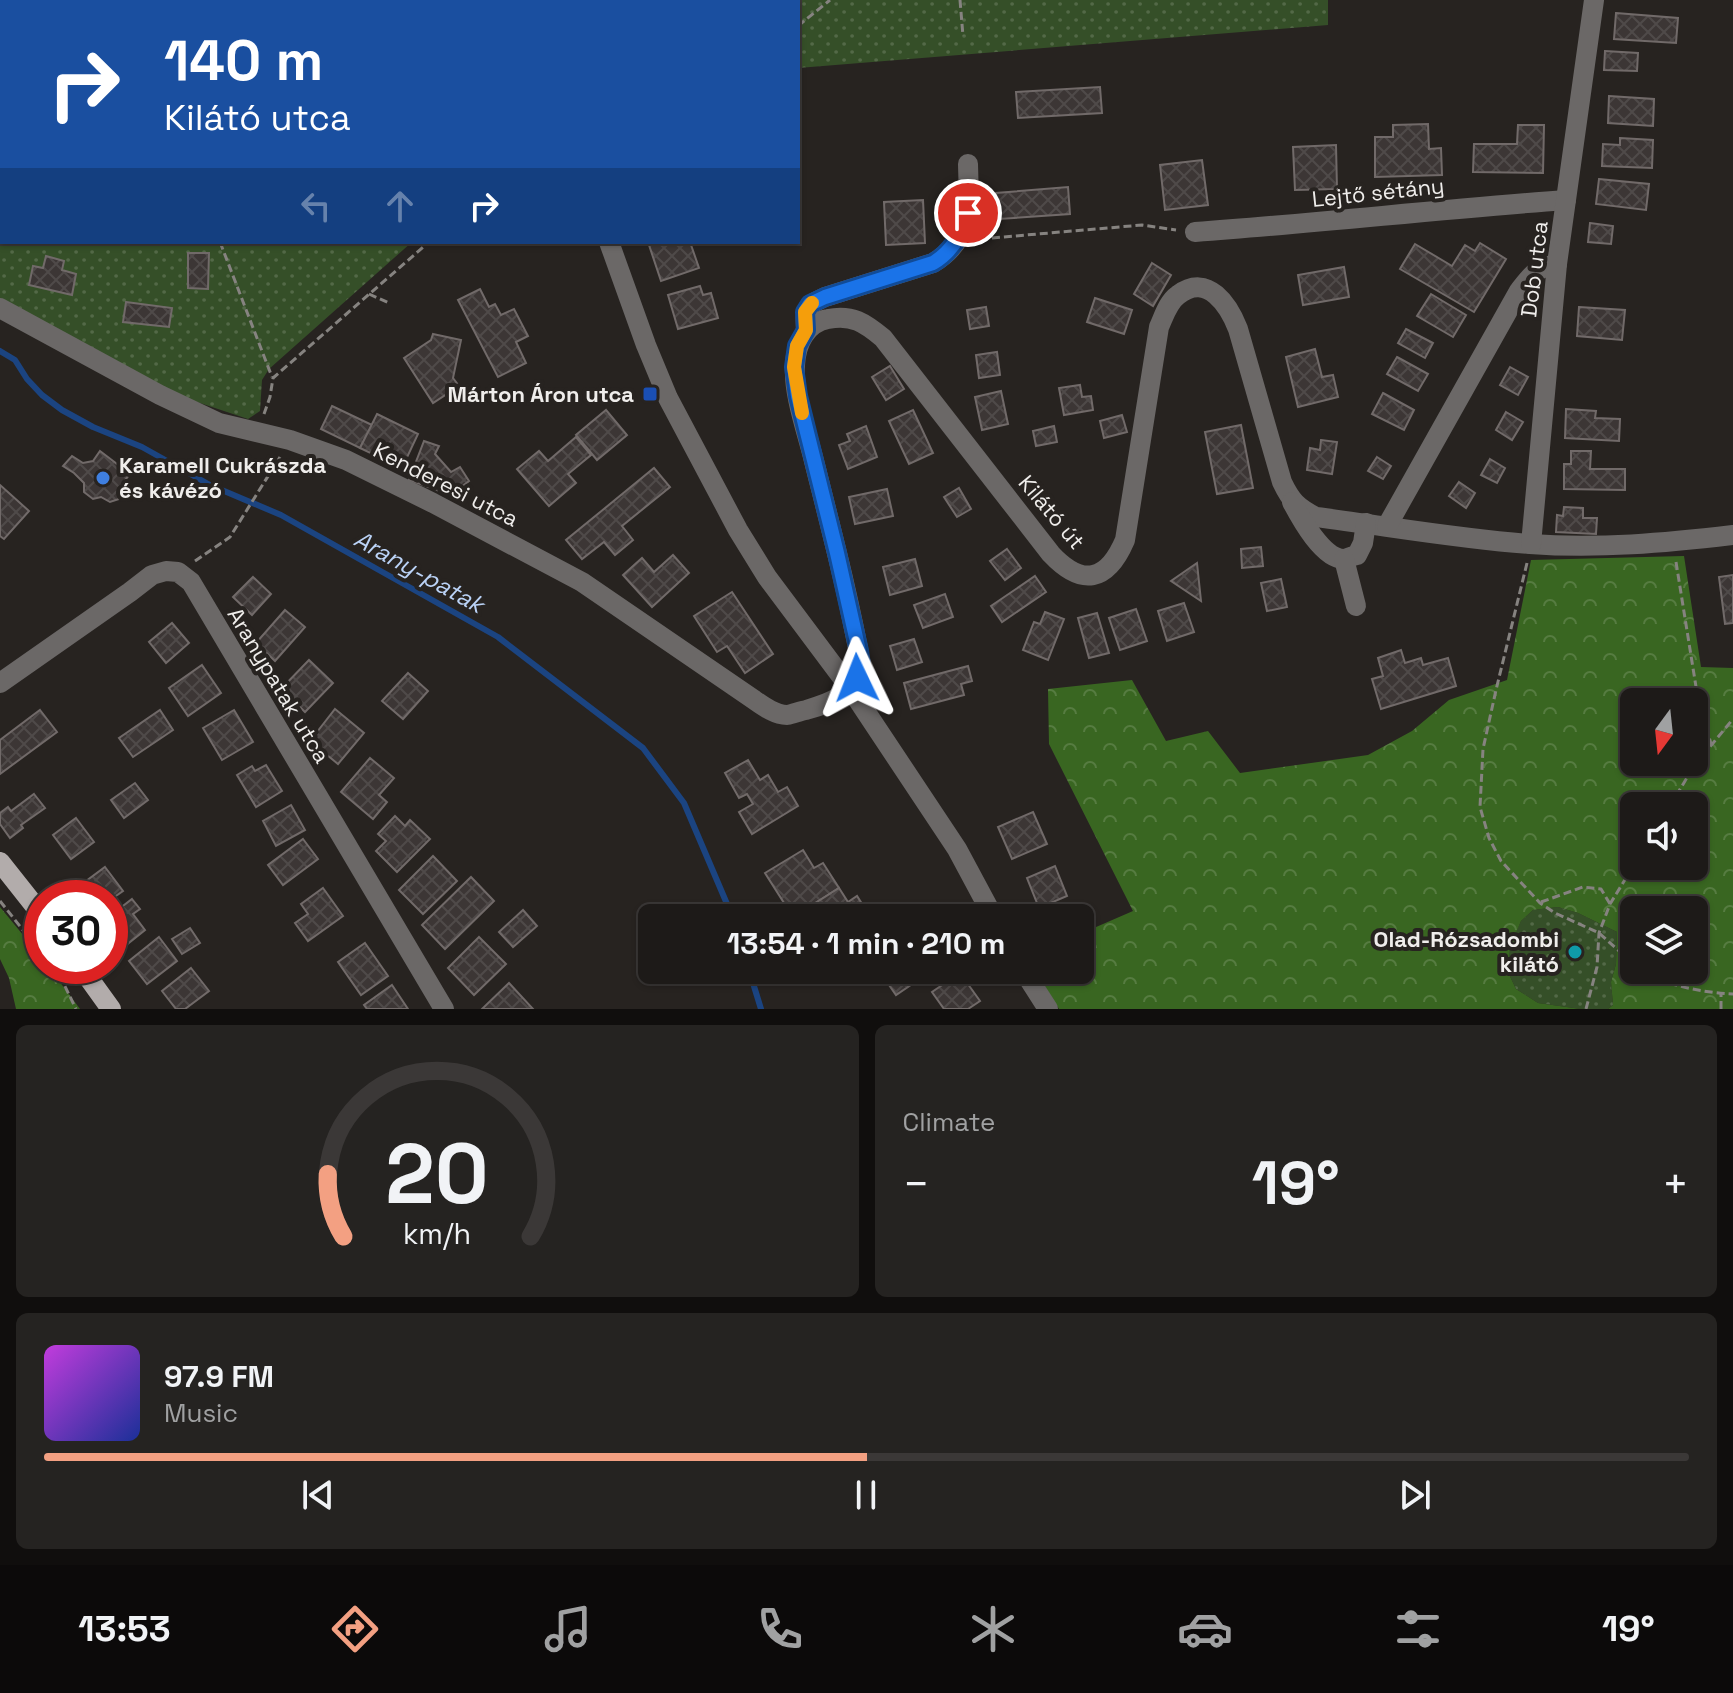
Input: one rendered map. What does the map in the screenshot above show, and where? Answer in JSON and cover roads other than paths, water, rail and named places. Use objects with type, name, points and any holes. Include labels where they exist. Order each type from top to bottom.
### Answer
[{"type":"main road","points":[[0,862],[24,892]]},
{"type":"main road","points":[[93,984],[111,1009]]},
{"type":"street","name":"Dob utca","points":[[1531,544],[1557,264],[1594,0]]},
{"type":"street","points":[[850,688],[861,665],[798,396],[794,367],[797,346],[806,330],[805,312],[810,304],[933,263],[945,256],[956,241],[968,213],[968,164]]},
{"type":"street","name":"Lejtő sétány","points":[[1195,232],[1566,200]]},
{"type":"street","points":[[610,244],[668,398],[709,478],[767,577],[850,688],[957,849],[986,904]]},
{"type":"street","points":[[1387,526],[1519,291],[1533,273],[1544,266],[1557,264]]},
{"type":"street","name":"Kilátó út","points":[[806,330],[824,319],[844,317],[865,323],[883,338],[1051,554],[1063,567],[1078,574],[1091,575],[1111,566],[1125,540],[1159,327],[1168,307],[1178,295],[1192,288],[1207,290],[1221,297],[1238,329],[1282,482],[1290,499]]},
{"type":"street","name":"Kenderesi utca","points":[[0,308],[160,395],[219,423],[290,440],[346,460],[433,503],[582,582],[771,711],[787,715],[830,703],[850,688]]},
{"type":"street","points":[[1290,499],[1307,529],[1332,556],[1344,559],[1357,555],[1363,543],[1366,523]]},
{"type":"street","points":[[1290,499],[1316,517],[1531,544],[1673,542],[1733,535]]},
{"type":"street","points":[[1344,559],[1356,606]]},
{"type":"street","name":"Aranypatak utca","points":[[0,683],[152,575],[178,572],[191,582],[444,1009]]},
{"type":"street","points":[[1032,984],[1048,1009]]},
{"type":"waterway","name":"Arany-patak","points":[[0,351],[15,360],[42,395],[62,410],[93,427],[142,447],[210,485],[281,515],[498,637],[643,748],[684,803],[727,904]]},
{"type":"waterway","name":"Arany-patak","points":[[753,984],[761,1009]]},
{"type":"place","name":"Márton Áron utca","points":[[650,394]]},
{"type":"place","name":"Karamell Cukrászda és kávézó","points":[[103,478]]},
{"type":"place","name":"Olad-Rózsadombi kilátó","points":[[1575,952]]}]
